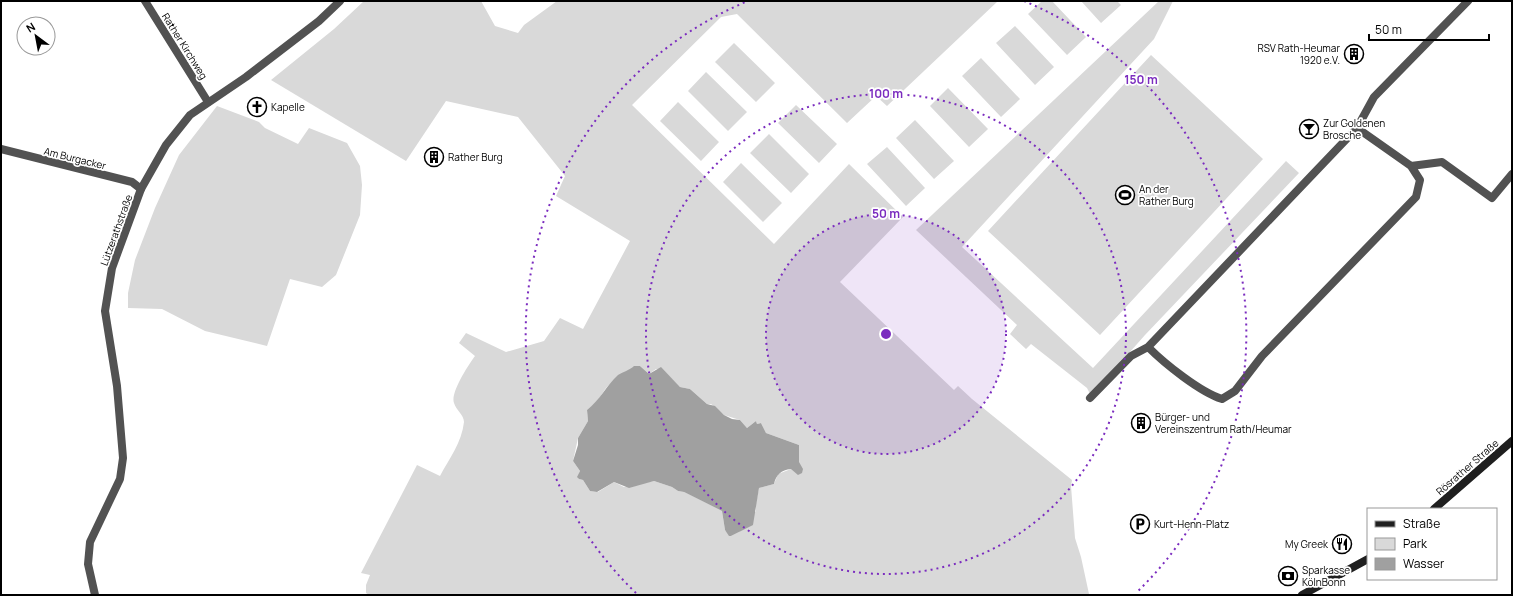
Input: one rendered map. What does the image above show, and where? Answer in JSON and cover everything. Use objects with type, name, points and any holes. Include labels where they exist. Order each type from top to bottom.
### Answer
[{"type":"main road","name":"Rösrather Straße","points":[[1435,508],[1512,441]]},
{"type":"main road","points":[[1302,595],[1367,560]]},
{"type":"street","name":"Rather Kirchweg","points":[[144,1],[208,102]]},
{"type":"street","name":"Lützerathstraße","points":[[94,595],[88,564],[90,542],[120,479],[123,458],[117,386],[105,311],[112,268],[141,190],[152,167],[176,130],[190,115],[275,55],[319,21],[340,1]]},
{"type":"street","points":[[1090,398],[1131,356],[1148,347],[1357,128],[1374,97],[1468,1]]},
{"type":"street","points":[[1148,347],[1157,356],[1210,396],[1222,399],[1235,391],[1262,356],[1416,197],[1420,180],[1411,166],[1357,128]]},
{"type":"street","name":"Am Burgacker","points":[[1,149],[132,182],[141,190]]},
{"type":"street","points":[[1411,166],[1442,162],[1492,198],[1512,174]]},
{"type":"green space","points":[[364,1],[481,1],[495,26],[518,33],[524,25],[557,1],[998,1],[887,106],[876,96],[847,123],[737,14],[721,17],[632,105],[774,244],[849,164],[903,217],[840,282],[954,390],[958,386],[1072,480],[1071,486],[1075,538],[1081,557],[1089,594],[369,595],[366,593],[366,585],[370,575],[361,573],[417,465],[440,476],[461,436],[464,419],[455,406],[454,398],[457,386],[475,356],[459,343],[466,333],[506,352],[544,341],[560,318],[583,329],[630,241],[556,196],[565,176],[518,117],[446,101],[406,161],[271,80],[334,29]],"holes":[[[640,366],[649,374],[656,369],[663,370],[680,387],[690,389],[707,404],[711,404],[724,415],[740,420],[747,428],[756,421],[757,424],[761,423],[766,433],[799,445],[799,462],[791,469],[778,474],[774,484],[759,488],[756,511],[739,532],[731,536],[725,530],[722,511],[684,492],[654,481],[624,487],[614,482],[598,492],[590,491],[583,480],[579,479],[578,477],[580,471],[573,461],[578,438],[588,421],[587,410],[597,401],[610,384],[626,373]]]},
{"type":"green space","points":[[1042,1],[1052,1],[1086,37],[1067,55],[1028,14]]},
{"type":"green space","points":[[1081,1],[1117,1],[1121,5],[1101,23]]},
{"type":"green space","points":[[1159,1],[1173,1],[1154,39],[962,247],[1093,368],[1286,161],[1299,173],[1145,335],[1091,396],[1087,388],[1031,344],[1026,349],[1010,334],[1017,325],[916,230]]},
{"type":"green space","points":[[1015,26],[1054,67],[1035,85],[996,43]]},
{"type":"green space","points":[[734,43],[775,83],[756,102],[715,62]]},
{"type":"green space","name":"An der Rather Burg","points":[[1151,55],[1263,159],[1100,335],[988,231]]},
{"type":"green space","points":[[981,58],[1020,99],[1001,117],[962,76]]},
{"type":"green space","points":[[706,72],[747,112],[728,131],[688,91]]},
{"type":"green space","points":[[948,88],[988,129],[969,147],[930,106]]},
{"type":"green space","points":[[678,102],[719,142],[701,161],[660,121]]},
{"type":"green space","points":[[796,105],[837,144],[819,163],[778,123]]},
{"type":"green space","points":[[217,106],[259,122],[265,128],[298,144],[309,128],[347,143],[360,166],[362,185],[360,215],[336,275],[322,287],[290,279],[267,346],[205,331],[162,309],[128,308],[128,293],[135,260],[155,208],[179,155]]},
{"type":"green space","points":[[915,120],[954,161],[934,179],[896,138]]},
{"type":"green space","points":[[769,134],[809,174],[791,193],[750,153]]},
{"type":"green space","points":[[887,147],[925,188],[906,206],[867,164]]},
{"type":"green space","points":[[741,163],[782,203],[763,222],[723,182]]},
{"type":"water","points":[[634,366],[640,366],[649,374],[661,367],[680,387],[690,389],[707,404],[715,406],[724,415],[732,419],[740,420],[747,428],[756,421],[757,424],[761,423],[766,433],[799,445],[799,462],[803,469],[802,473],[798,475],[791,469],[784,470],[776,478],[774,484],[759,488],[753,525],[731,536],[729,536],[725,530],[722,511],[684,492],[654,481],[629,488],[614,482],[597,492],[590,491],[583,480],[577,477],[580,471],[573,461],[578,445],[578,438],[588,421],[587,410],[596,402],[618,375]]},
{"type":"place","name":"RSV Rath-Heumar 1920 e.V.","points":[[1354,54]]},
{"type":"place","name":"Kapelle","points":[[257,107]]},
{"type":"place","name":"Zur Goldenen Brosche","points":[[1309,129]]},
{"type":"place","name":"Rather Burg","points":[[434,157]]},
{"type":"place","name":"An der Rather Burg","points":[[1125,195]]},
{"type":"place","name":"Bürger- und Vereinszentrum Rath/Heumar","points":[[1141,423]]},
{"type":"place","name":"Kurt-Henn-Platz","points":[[1140,524]]},
{"type":"place","name":"My Greek","points":[[1342,544]]},
{"type":"place","name":"Sparkasse KölnBonn","points":[[1288,576]]}]
